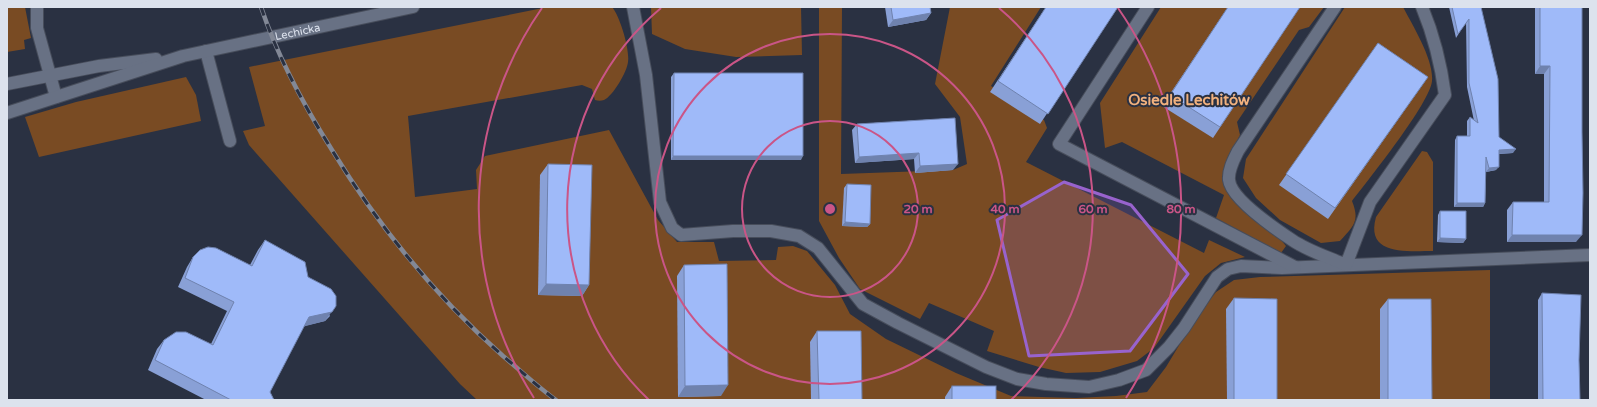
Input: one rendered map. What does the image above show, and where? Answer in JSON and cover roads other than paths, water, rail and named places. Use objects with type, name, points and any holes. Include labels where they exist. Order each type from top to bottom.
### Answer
[{"type":"street","points":[[37,7],[37,28],[56,97]]},
{"type":"street","name":"Lechicka","points":[[7,113],[183,56],[413,7]]},
{"type":"street","points":[[633,7],[646,75],[660,202],[672,228],[682,235],[729,231],[772,231],[798,236],[818,248],[863,304],[986,367],[1017,379],[1046,384],[1089,387],[1119,380],[1146,370],[1169,347],[1184,328],[1217,277],[1228,269],[1241,266],[1296,267],[1590,255]]},
{"type":"street","points":[[1148,7],[1059,144],[1296,267]]},
{"type":"street","points":[[1335,7],[1238,151],[1231,167],[1229,180],[1236,194],[1252,211],[1287,237],[1346,265]]},
{"type":"street","points":[[1346,265],[1370,202],[1445,95],[1441,64],[1434,34],[1422,7]]},
{"type":"street","points":[[206,50],[230,141]]},
{"type":"street","name":"Lechicka","points":[[7,84],[99,66],[183,56]]},
{"type":"railway","points":[[261,7],[283,63],[321,133],[369,206],[389,233],[431,285],[454,309],[503,356],[556,400]]},
{"type":"district","name":"Osiedle Lechitów","points":[[1189,100]]}]
